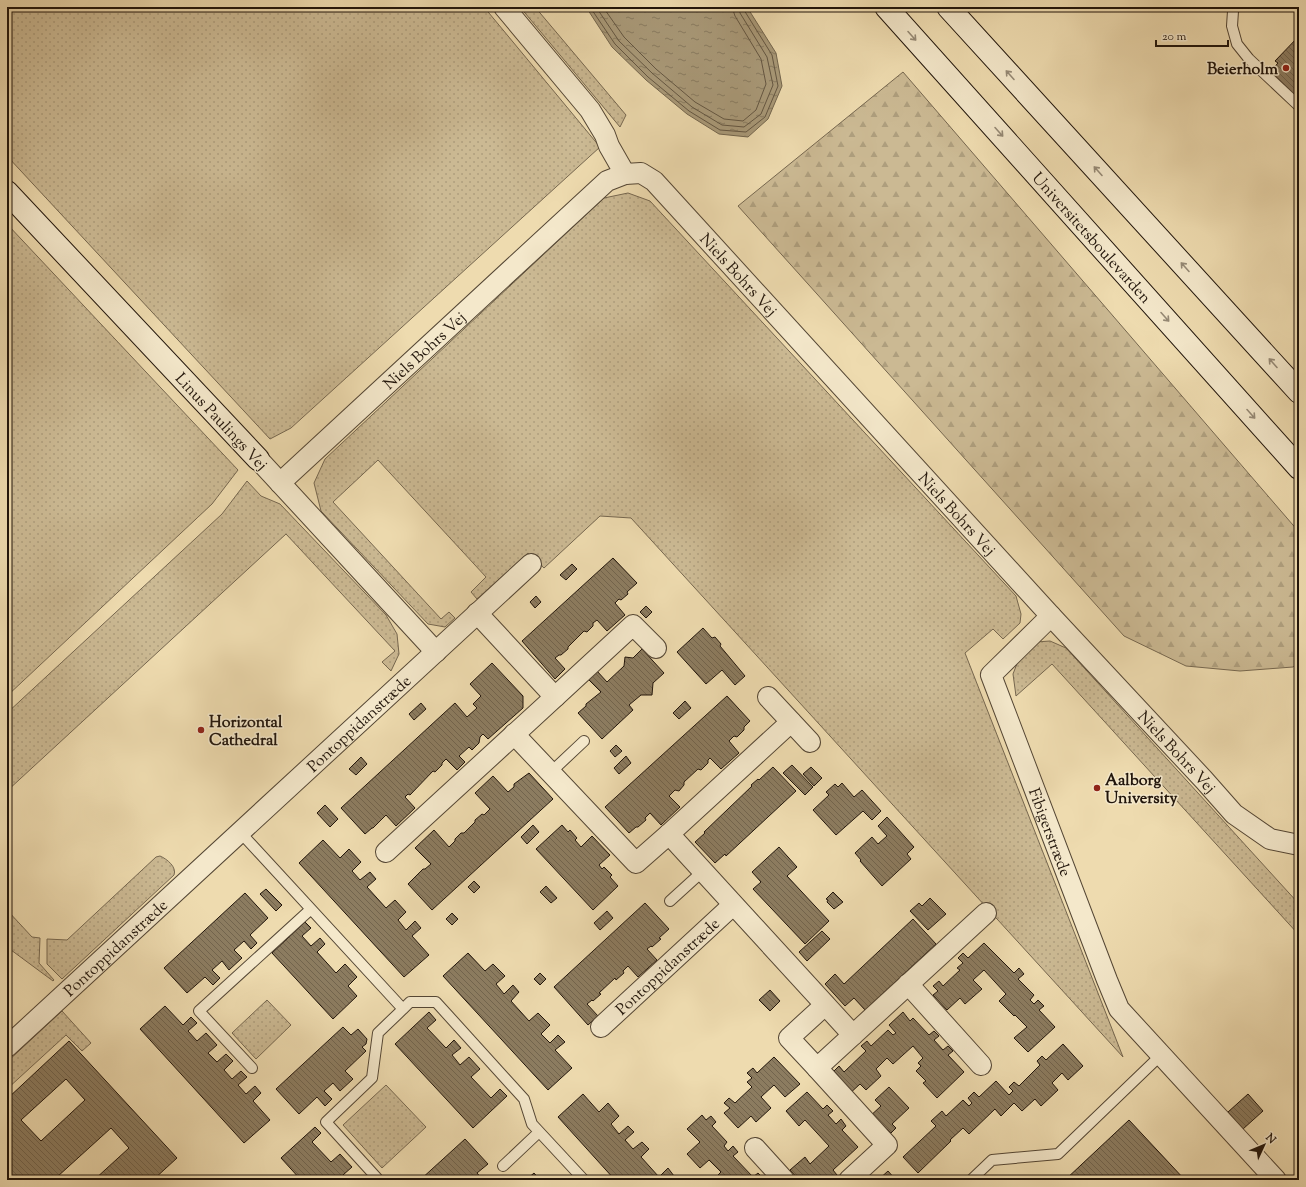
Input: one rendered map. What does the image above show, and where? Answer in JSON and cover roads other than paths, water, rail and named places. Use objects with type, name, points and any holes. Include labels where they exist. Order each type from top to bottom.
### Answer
[{"type":"main road","name":"Universitetsboulevarden","points":[[886,7],[1299,468]]},
{"type":"main road","points":[[948,7],[1299,392]]},
{"type":"main road","name":"Linus Paulings Vej","points":[[7,192],[258,459]]},
{"type":"street","points":[[504,7],[590,110],[625,174]]},
{"type":"street","name":"Niels Bohrs Vej","points":[[280,483],[602,186],[608,181],[625,174],[641,173],[654,181],[1234,814],[1270,839],[1299,845]]},
{"type":"street","name":"Linus Paulings Vej","points":[[258,459],[436,652]]},
{"type":"street","name":"Pontoppidanstræde","points":[[7,1046],[531,564]]},
{"type":"street","points":[[477,613],[555,697]]},
{"type":"street","name":"Fibigerstræde","points":[[1051,616],[991,675],[1106,980],[1119,1009],[1276,1180]]},
{"type":"street","points":[[386,852],[633,625],[656,648]]},
{"type":"street","points":[[768,696],[810,742]]},
{"type":"street","points":[[514,734],[636,863],[791,722]]},
{"type":"street","name":"Pontoppidanstræde","points":[[669,834],[853,1035]]},
{"type":"street","name":"Pontoppidanstræde","points":[[601,1028],[733,905]]},
{"type":"street","points":[[817,1068],[986,913]]},
{"type":"street","points":[[908,984],[981,1065]]},
{"type":"street","points":[[825,1005],[789,1038],[887,1145],[849,1180]]},
{"type":"street","points":[[755,1148],[784,1180]]},
{"type":"lane","points":[[1235,7],[1233,11],[1232,26],[1237,44],[1249,59],[1299,106]]},
{"type":"lane","points":[[550,773],[584,741]]},
{"type":"lane","points":[[240,832],[403,1009]]},
{"type":"lane","points":[[670,901],[703,872]]},
{"type":"lane","points":[[252,1068],[200,1011],[311,909]]},
{"type":"lane","points":[[377,1178],[326,1122],[372,1078],[378,1033],[410,1002],[436,1002],[524,1098],[532,1124],[584,1180]]},
{"type":"lane","points":[[971,1180],[992,1160],[1058,1154],[1161,1055]]},
{"type":"lane","points":[[503,1166],[539,1132]]},
{"type":"water","points":[[586,7],[747,7],[776,53],[782,86],[768,119],[748,137],[719,134],[687,114],[646,80],[612,47]]},
{"type":"place","name":"Beierholm","points":[[1286,68]]},
{"type":"place","name":"Horizontal Cathedral","points":[[201,730]]},
{"type":"place","name":"Aalborg University","points":[[1097,788]]}]
